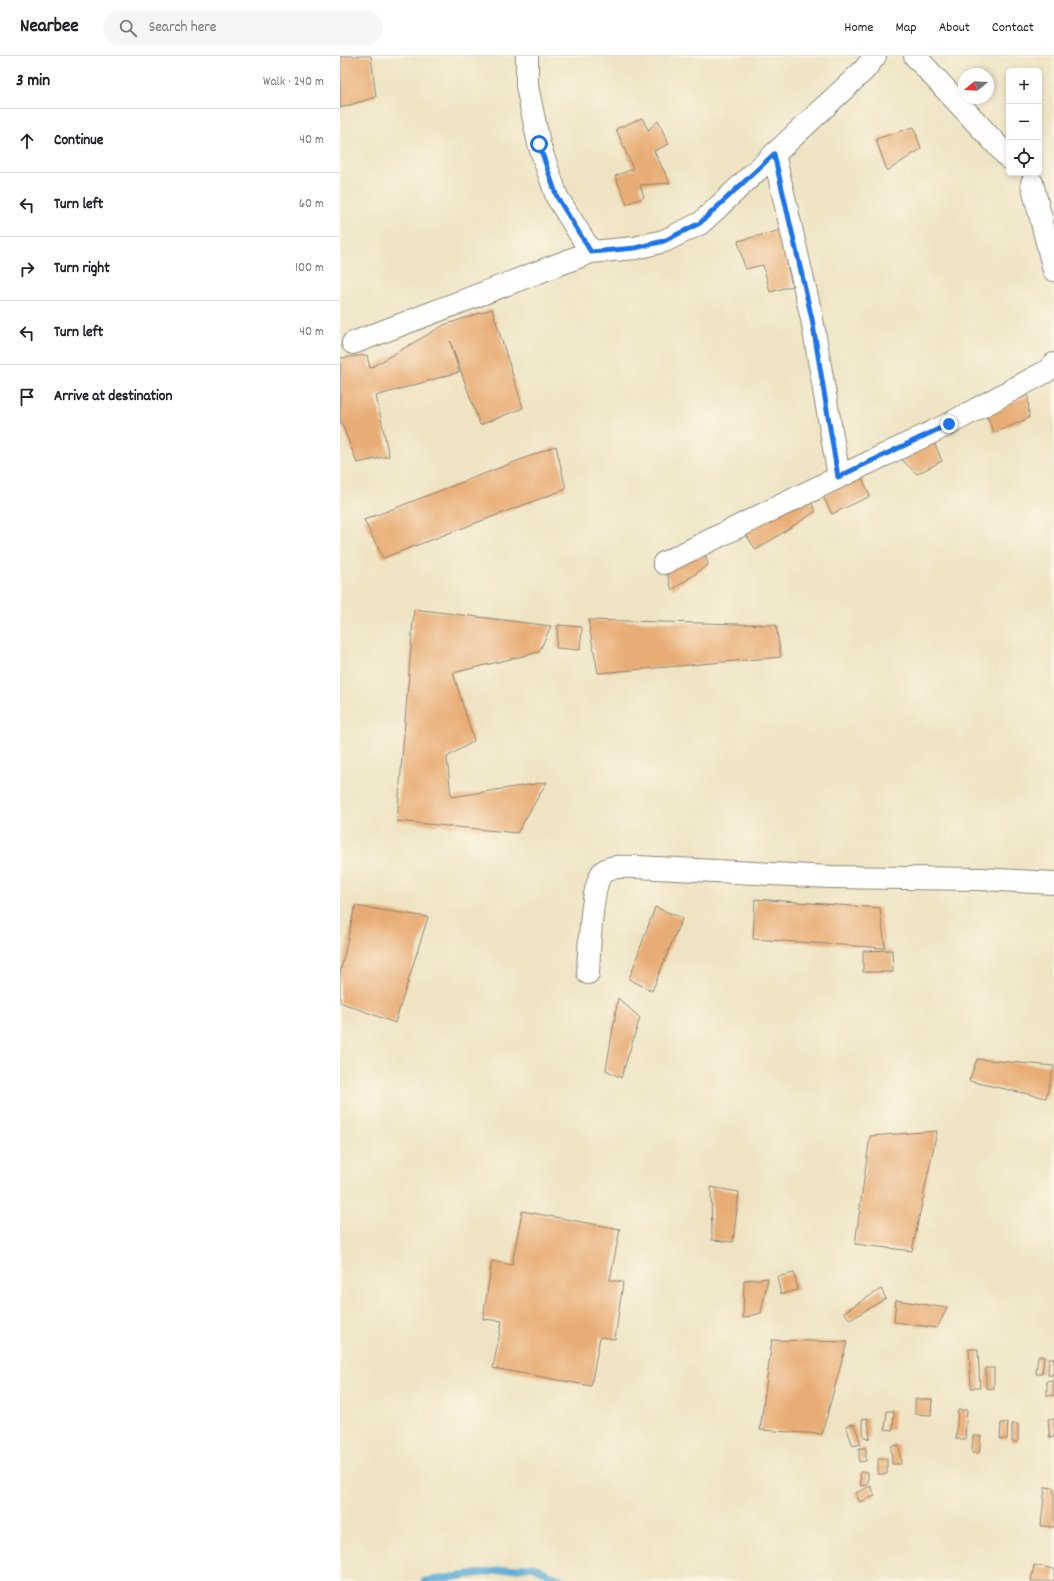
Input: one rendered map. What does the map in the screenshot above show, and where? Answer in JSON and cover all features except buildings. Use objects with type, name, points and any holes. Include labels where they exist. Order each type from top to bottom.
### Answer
[{"type":"street","points":[[527,56],[527,86],[539,144],[557,197],[591,252]]},
{"type":"street","points":[[353,343],[591,252],[635,248],[664,241],[700,223],[864,70],[875,56]]},
{"type":"street","points":[[915,56],[1006,155]]},
{"type":"street","points":[[774,154],[812,319],[838,477]]},
{"type":"street","points":[[1027,178],[1054,203]]},
{"type":"street","points":[[1027,178],[1054,270]]},
{"type":"street","points":[[664,563],[949,424],[1047,371],[1054,364]]},
{"type":"street","points":[[588,973],[596,887],[602,873],[609,868],[638,867],[831,877],[980,879],[1054,883]]},
{"type":"waterway","points":[[425,1581],[533,1566],[563,1581]]},
{"type":"route","points":[[539,144],[557,197],[591,252],[635,248],[664,241],[700,223],[774,154],[812,319],[838,477],[949,424]]}]
